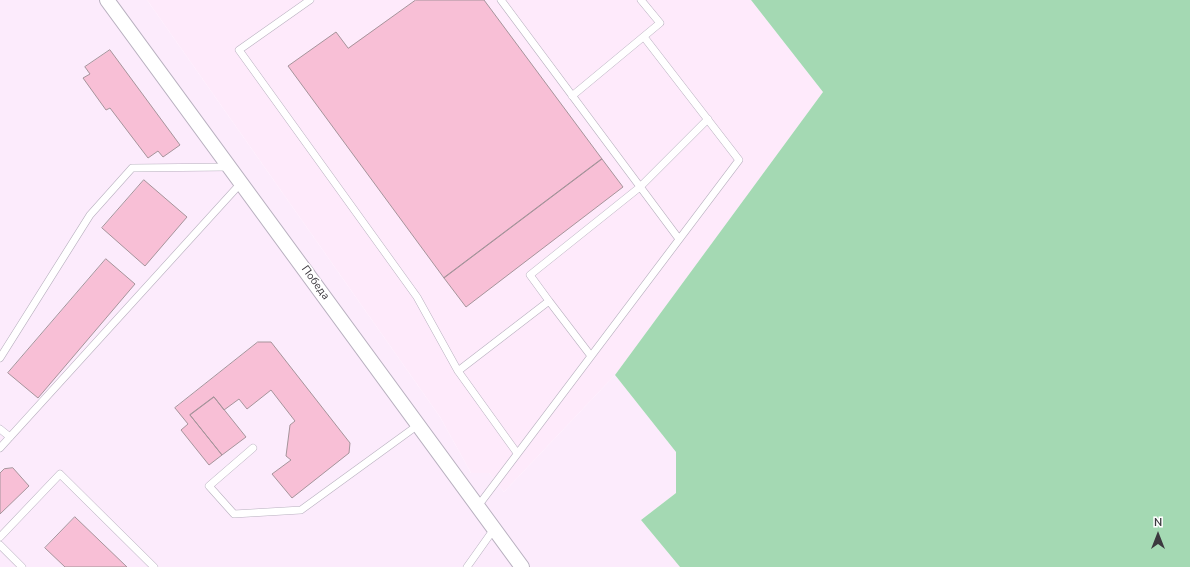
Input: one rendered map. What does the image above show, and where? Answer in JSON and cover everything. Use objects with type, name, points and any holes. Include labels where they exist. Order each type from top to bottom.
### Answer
[{"type":"street","name":"Победа","points":[[107,0],[522,567]]},
{"type":"lane","points":[[310,0],[239,50],[417,297],[458,370],[518,453]]},
{"type":"lane","points":[[502,0],[679,239]]},
{"type":"lane","points":[[572,96],[660,23],[641,0]]},
{"type":"lane","points":[[478,506],[739,160],[644,37]]},
{"type":"lane","points":[[591,356],[530,275],[640,187],[708,119]]},
{"type":"lane","points":[[0,358],[90,215],[132,168],[229,167]]},
{"type":"lane","points":[[0,448],[241,183]]},
{"type":"lane","points":[[458,370],[549,302]]},
{"type":"lane","points":[[253,448],[209,486],[234,514],[301,510],[418,425]]},
{"type":"lane","points":[[0,429],[10,438]]},
{"type":"lane","points":[[0,537],[60,474],[154,567]]},
{"type":"lane","points":[[467,567],[494,529]]},
{"type":"lane","points":[[0,546],[22,567]]},
{"type":"shaded area","points":[[0,0],[147,0],[440,417],[471,473],[489,473],[504,492],[615,375],[676,452],[676,493],[641,520],[680,567],[0,567]]},
{"type":"shaded area","points":[[147,0],[751,0],[823,92],[615,375],[504,492],[489,473],[471,473],[440,417]]},
{"type":"green space","points":[[751,0],[1190,0],[1190,567],[680,567],[641,520],[676,493],[676,452],[615,375],[823,92]]},
{"type":"building","points":[[416,0],[484,0],[602,159],[444,278],[288,66],[336,32],[348,48]]},
{"type":"building","points":[[110,50],[180,145],[163,157],[158,151],[148,158],[110,108],[106,110],[83,78],[90,74],[85,67]]},
{"type":"building","points":[[602,159],[623,187],[466,307],[444,278]]},
{"type":"building","points":[[144,180],[187,217],[145,266],[102,228]]},
{"type":"building","points":[[106,259],[135,284],[38,398],[8,373]]},
{"type":"building","points":[[258,342],[271,342],[350,443],[349,453],[292,498],[272,474],[291,460],[286,456],[290,425],[295,421],[271,390],[247,409],[239,399],[224,410],[214,397],[190,415],[222,455],[209,465],[181,430],[188,424],[175,408]]},
{"type":"building","points":[[214,397],[246,437],[222,455],[190,415]]},
{"type":"building","points":[[13,468],[29,486],[0,514],[0,473],[4,469]]},
{"type":"building","points":[[75,517],[127,567],[65,567],[45,548]]}]
